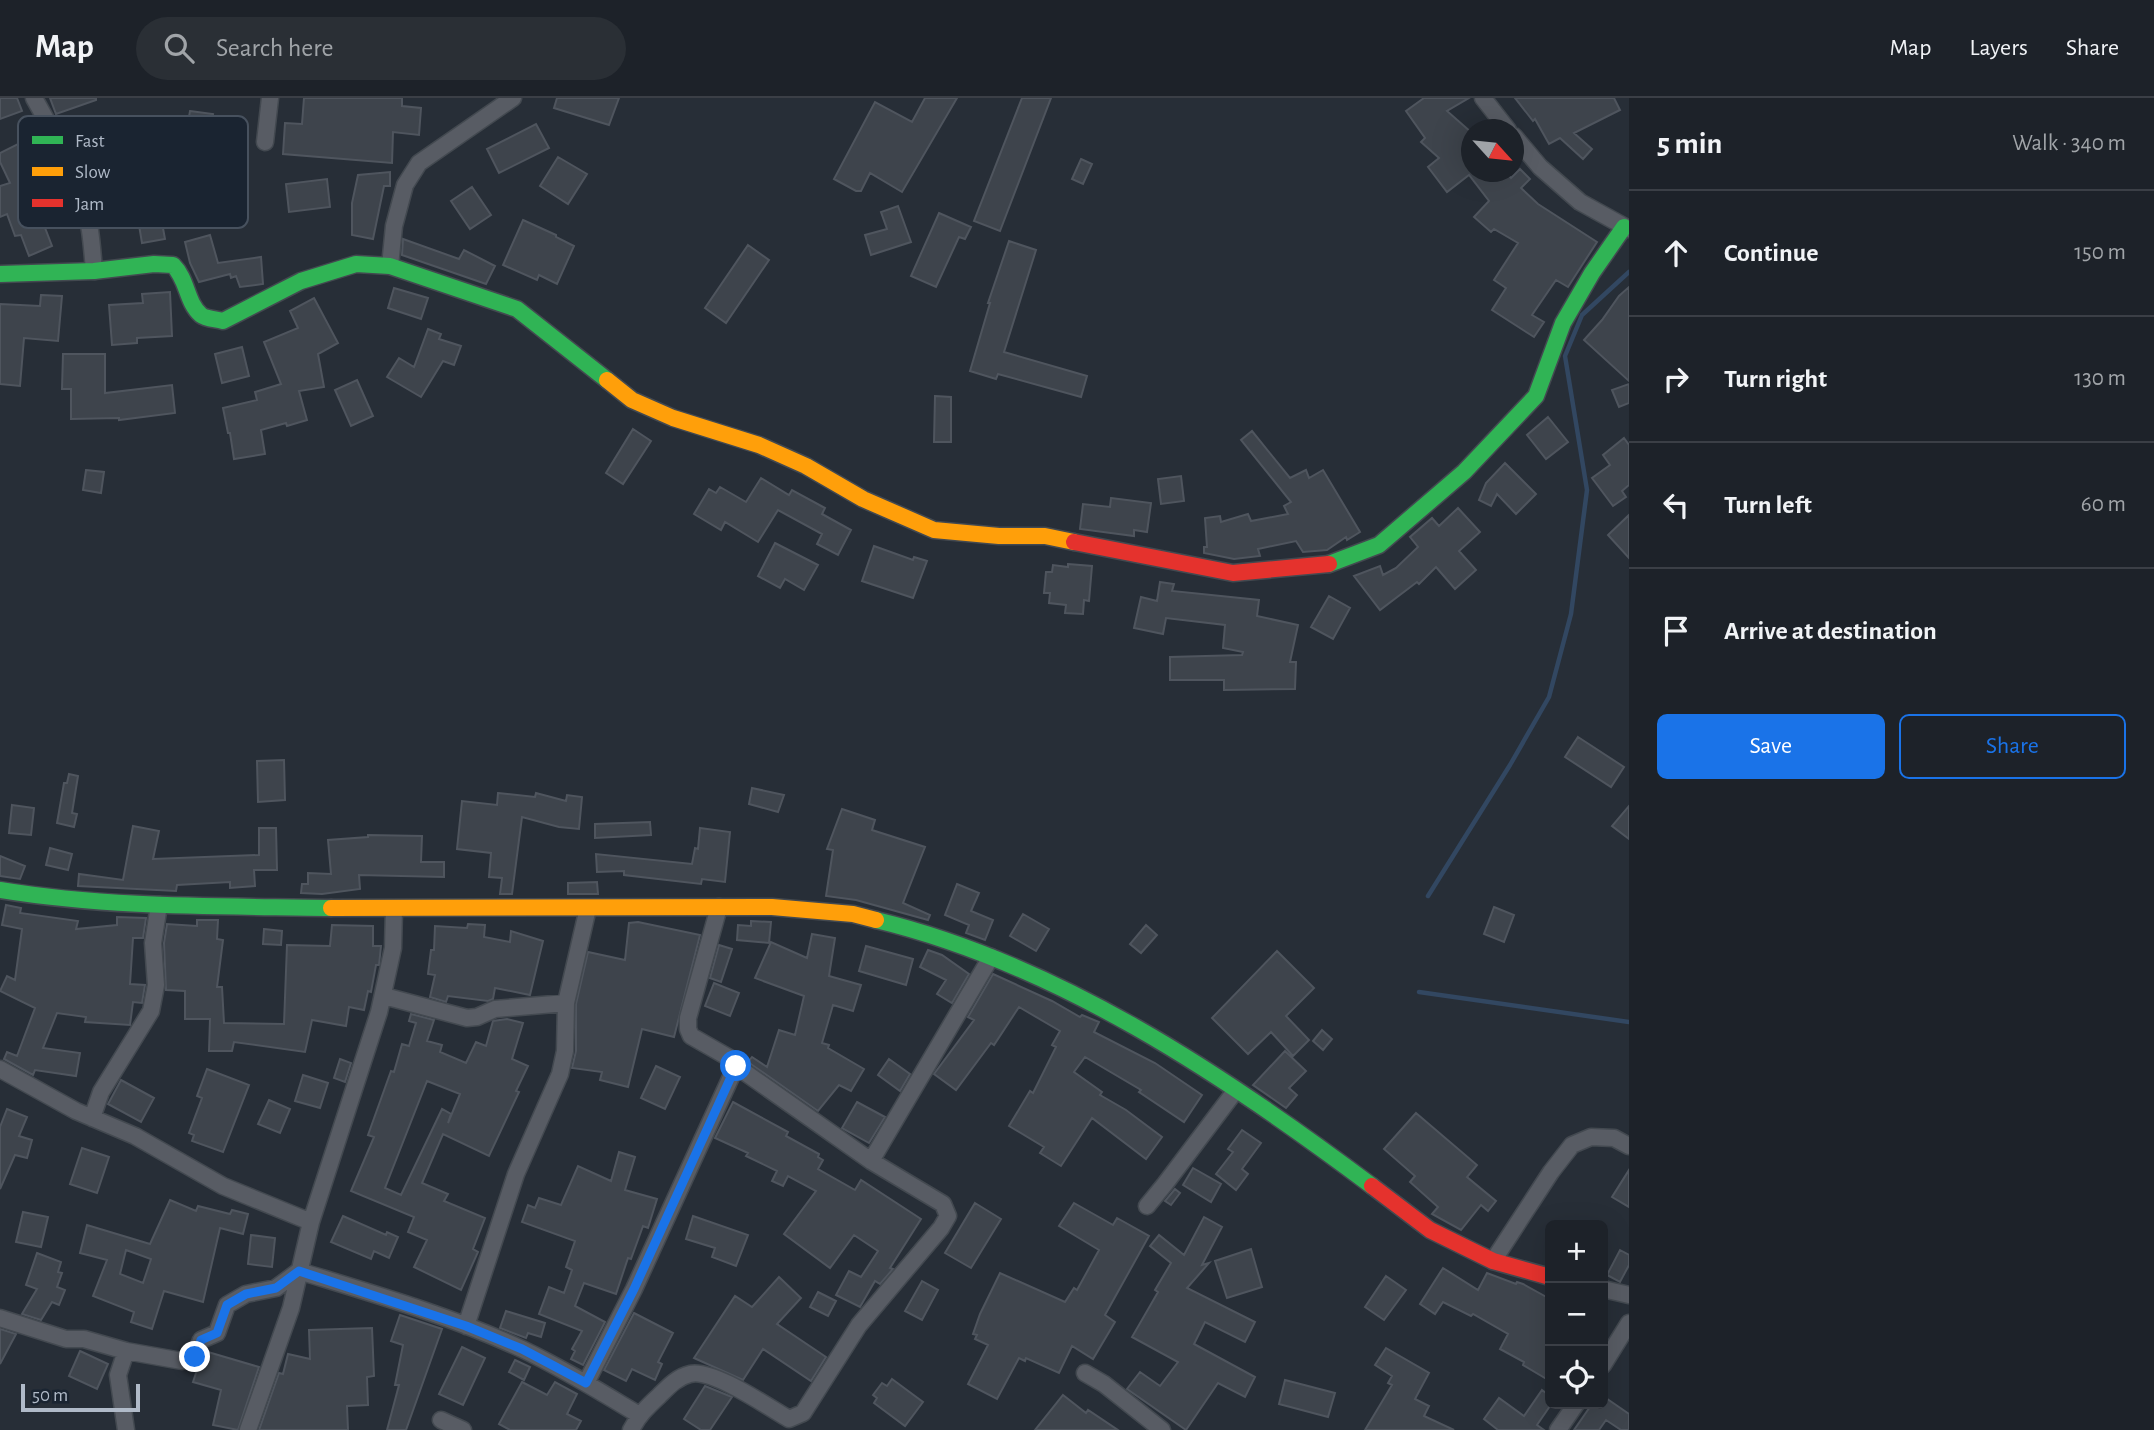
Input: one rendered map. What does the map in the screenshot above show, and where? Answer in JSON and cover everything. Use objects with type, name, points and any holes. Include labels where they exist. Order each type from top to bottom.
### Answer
[{"type":"street","points":[[34,98],[45,116]]},
{"type":"street","points":[[265,142],[270,98]]},
{"type":"street","points":[[390,266],[394,226],[405,185],[419,163],[513,98]]},
{"type":"street","points":[[1483,98],[1499,119]]},
{"type":"street","points":[[0,274],[173,265],[182,274],[191,302],[202,316],[223,321],[301,281],[356,264],[390,266],[517,309],[632,401],[806,466],[863,499],[934,530],[999,536],[1045,536],[1233,573],[1335,563],[1379,545],[1464,472],[1536,396],[1563,323],[1592,273],[1627,228],[1580,202],[1540,167],[1524,148]]},
{"type":"street","points":[[89,228],[94,271]]},
{"type":"street","points":[[1,892],[54,899],[159,905],[394,909],[772,907],[853,914],[898,925],[991,957],[1114,1014],[1236,1090],[1337,1160],[1430,1230],[1493,1261],[1545,1277]]},
{"type":"street","points":[[92,1118],[101,1092],[151,1011],[156,985],[153,943],[159,905]]},
{"type":"street","points":[[299,1271],[466,1326],[522,1349],[586,1383],[635,1422],[675,1380],[692,1373],[708,1376],[738,1389],[789,1419],[803,1413],[859,1325],[941,1228],[948,1216],[943,1204],[871,1161],[736,1066],[733,1060],[691,1036],[688,1018],[719,907]]},
{"type":"street","points":[[466,1326],[516,1174],[560,1074],[565,1051],[566,1003],[589,908]]},
{"type":"street","points":[[248,1430],[291,1308],[311,1222],[384,996],[393,948],[394,909]]},
{"type":"street","points":[[871,1161],[991,957]]},
{"type":"street","points":[[384,996],[467,1017],[477,1017],[495,1009],[566,1003]]},
{"type":"street","points":[[586,1383],[634,1289],[736,1066]]},
{"type":"street","points":[[0,1069],[92,1118],[135,1136],[223,1186],[311,1222]]},
{"type":"street","points":[[1147,1206],[1236,1090]]},
{"type":"street","points":[[1493,1261],[1572,1145],[1591,1137],[1614,1138],[1629,1146]]},
{"type":"street","points":[[0,1318],[65,1339],[84,1339],[126,1351],[182,1361],[195,1357],[201,1340],[217,1333],[227,1305],[246,1294],[276,1288],[299,1271]]},
{"type":"street","points":[[1608,1290],[1629,1295]]},
{"type":"street","points":[[1608,1358],[1629,1323]]},
{"type":"street","points":[[1617,1345],[1629,1357]]},
{"type":"street","points":[[126,1351],[118,1375],[126,1430]]},
{"type":"street","points":[[1085,1373],[1104,1384],[1162,1430]]},
{"type":"street","points":[[1558,1430],[1573,1409]]},
{"type":"street","points":[[441,1420],[463,1430]]},
{"type":"building","points":[[0,98],[17,98],[22,111],[0,119]]},
{"type":"building","points":[[50,98],[96,98],[96,100],[56,114]]},
{"type":"building","points":[[304,98],[402,98],[402,106],[421,108],[419,135],[393,132],[392,163],[283,154],[285,123],[302,124]]},
{"type":"building","points":[[557,98],[619,98],[609,125],[554,108]]},
{"type":"building","points":[[925,98],[957,98],[902,192],[870,173],[861,191],[834,179],[875,102],[912,122]]},
{"type":"building","points":[[1022,98],[1051,98],[1000,231],[974,221]]},
{"type":"building","points":[[1424,98],[1469,98],[1447,111],[1461,123],[1461,181],[1447,192],[1428,167],[1439,158],[1421,142],[1425,138],[1406,111]]},
{"type":"building","points":[[1515,98],[1614,98],[1620,110],[1574,133],[1592,149],[1583,159],[1560,138],[1549,144],[1535,119],[1533,121]]},
{"type":"building","points":[[190,111],[213,114],[213,116],[189,116]]},
{"type":"building","points":[[536,124],[549,148],[499,173],[487,149]]},
{"type":"building","points":[[18,144],[18,228],[45,228],[52,246],[29,256],[21,235],[15,236],[7,214],[0,217],[0,186],[10,183],[0,162],[0,153]]},
{"type":"building","points":[[558,157],[587,174],[568,204],[540,186]]},
{"type":"building","points":[[1081,159],[1092,164],[1083,184],[1072,179]]},
{"type":"building","points":[[390,172],[390,186],[384,186],[373,239],[352,235],[352,203],[358,175]]},
{"type":"building","points":[[1524,173],[1530,179],[1521,188],[1538,204],[1597,242],[1568,287],[1556,280],[1532,315],[1544,322],[1534,337],[1492,310],[1506,288],[1494,280],[1518,243],[1494,229],[1491,232],[1474,217],[1489,201],[1474,182],[1524,182]]},
{"type":"building","points":[[327,179],[330,207],[289,212],[286,184]]},
{"type":"building","points":[[472,187],[491,215],[470,229],[451,201]]},
{"type":"building","points":[[898,206],[911,242],[871,255],[865,235],[887,229],[881,212]]},
{"type":"building","points":[[939,213],[971,227],[965,239],[959,237],[936,287],[911,276]]},
{"type":"building","points":[[523,220],[574,246],[557,284],[539,275],[537,280],[503,265]]},
{"type":"building","points":[[140,228],[163,228],[165,239],[142,243]]},
{"type":"building","points":[[210,235],[218,263],[261,257],[263,284],[240,287],[236,276],[231,278],[230,274],[199,282],[190,263],[185,242]]},
{"type":"building","points":[[403,239],[459,259],[464,250],[495,266],[486,284],[402,255]]},
{"type":"building","points":[[1009,241],[1036,250],[1004,352],[1087,376],[1081,397],[998,374],[996,379],[970,371],[988,303]]},
{"type":"building","points":[[748,245],[769,260],[726,323],[705,308]]},
{"type":"building","points":[[1629,287],[1629,381],[1584,340]]},
{"type":"building","points":[[394,288],[428,298],[421,319],[388,308]]},
{"type":"building","points":[[170,292],[172,336],[137,338],[137,343],[112,345],[109,305],[143,303],[142,294]]},
{"type":"building","points":[[41,295],[62,296],[58,341],[24,338],[20,386],[0,384],[0,304],[40,306]]},
{"type":"building","points":[[314,298],[338,343],[318,354],[324,387],[299,391],[307,420],[261,430],[265,454],[234,459],[223,408],[257,400],[255,392],[281,384],[264,342],[298,328],[290,311]]},
{"type":"building","points":[[428,329],[441,334],[439,339],[461,346],[454,365],[443,361],[421,397],[387,377],[399,358],[414,367]]},
{"type":"building","points":[[242,347],[249,376],[222,383],[215,354]]},
{"type":"building","points":[[63,354],[105,354],[105,393],[172,385],[175,413],[119,420],[71,419],[71,389],[62,389]]},
{"type":"building","points":[[357,380],[373,416],[351,426],[335,390]]},
{"type":"building","points":[[1629,384],[1629,403],[1619,407],[1612,390]]},
{"type":"building","points":[[935,396],[951,397],[951,442],[934,442]]},
{"type":"building","points":[[1548,417],[1568,442],[1546,459],[1527,435]]},
{"type":"building","points":[[633,429],[651,441],[623,484],[606,473]]},
{"type":"building","points":[[1252,431],[1290,478],[1306,470],[1309,478],[1323,470],[1360,532],[1347,540],[1346,537],[1327,550],[1303,552],[1296,541],[1258,549],[1260,556],[1234,559],[1204,553],[1204,547],[1207,547],[1205,518],[1220,516],[1221,522],[1248,514],[1251,521],[1288,514],[1284,506],[1291,502],[1241,440]]},
{"type":"building","points":[[1624,438],[1629,445],[1629,485],[1622,491],[1626,497],[1613,506],[1592,478],[1610,465],[1603,455]]},
{"type":"building","points":[[1505,463],[1536,494],[1516,514],[1497,494],[1491,506],[1479,500],[1486,483]]},
{"type":"building","points":[[86,470],[104,472],[101,493],[83,490]]},
{"type":"building","points":[[1181,476],[1184,501],[1161,504],[1158,479]]},
{"type":"building","points":[[761,478],[789,495],[792,490],[825,508],[822,514],[851,530],[838,555],[817,544],[822,534],[778,510],[758,542],[725,522],[721,530],[694,514],[709,489],[716,493],[720,487],[746,502]]},
{"type":"building","points":[[1111,498],[1151,503],[1147,532],[1134,530],[1134,536],[1080,529],[1083,504],[1110,507]]},
{"type":"building","points":[[1458,508],[1480,532],[1459,551],[1476,570],[1455,589],[1436,567],[1419,584],[1417,582],[1380,610],[1354,576],[1380,566],[1383,575],[1396,568],[1418,547],[1410,537],[1432,518],[1439,526]]},
{"type":"building","points":[[1629,515],[1629,558],[1608,535]]},
{"type":"building","points":[[775,543],[818,565],[804,590],[785,579],[780,588],[758,576]]},
{"type":"building","points":[[874,546],[913,560],[914,557],[927,561],[913,598],[862,581]]},
{"type":"building","points":[[1068,564],[1092,566],[1089,601],[1084,600],[1083,614],[1065,613],[1066,605],[1049,603],[1050,593],[1044,593],[1046,572],[1052,572],[1053,565],[1068,567]]},
{"type":"building","points":[[1160,582],[1174,584],[1172,591],[1259,600],[1257,616],[1298,625],[1290,662],[1296,662],[1295,689],[1224,690],[1224,680],[1170,680],[1170,657],[1242,655],[1243,652],[1223,648],[1225,625],[1166,618],[1163,634],[1134,628],[1141,597],[1157,601]]},
{"type":"building","points":[[1329,596],[1350,608],[1333,639],[1311,627]]},
{"type":"building","points":[[1578,737],[1624,767],[1611,787],[1565,757]]},
{"type":"building","points":[[284,760],[285,800],[258,802],[257,761]]},
{"type":"building","points":[[69,774],[78,776],[72,813],[77,814],[74,827],[57,823],[64,783],[67,783]]},
{"type":"building","points":[[752,788],[784,795],[778,812],[749,804]]},
{"type":"building","points":[[498,793],[535,797],[536,793],[566,801],[567,795],[582,797],[579,829],[559,827],[522,817],[512,894],[500,894],[502,878],[489,877],[491,853],[457,849],[462,801],[497,805]]},
{"type":"building","points":[[12,805],[34,808],[31,835],[9,833]]},
{"type":"building","points":[[1629,806],[1629,839],[1612,826]]},
{"type":"building","points":[[842,809],[875,820],[872,830],[925,847],[903,903],[930,915],[928,920],[856,900],[826,896],[833,850],[827,849]]},
{"type":"building","points":[[650,822],[651,835],[595,838],[595,824]]},
{"type":"building","points":[[133,826],[159,831],[153,859],[259,855],[259,828],[276,828],[277,870],[254,870],[255,886],[230,888],[230,882],[177,885],[176,891],[78,886],[79,874],[123,880]]},
{"type":"building","points":[[700,828],[730,832],[725,882],[702,879],[701,884],[624,875],[624,871],[597,872],[596,854],[692,864],[695,848],[698,849]]},
{"type":"building","points":[[368,835],[422,836],[421,862],[444,862],[444,877],[359,875],[360,889],[322,894],[301,893],[302,884],[308,884],[308,873],[331,874],[328,840]]},
{"type":"building","points":[[50,848],[72,854],[68,870],[46,865]]},
{"type":"building","points":[[0,856],[25,866],[20,879],[0,876]]},
{"type":"building","points":[[597,882],[598,894],[568,894],[568,883]]},
{"type":"building","points":[[957,884],[979,893],[971,911],[993,920],[985,940],[966,933],[969,925],[945,915]]},
{"type":"building","points":[[6,905],[21,908],[20,913],[78,921],[76,929],[117,925],[117,917],[146,918],[143,938],[133,938],[130,984],[145,985],[142,1003],[133,1002],[130,1025],[85,1022],[86,1017],[57,1013],[43,1048],[80,1053],[76,1076],[35,1070],[33,1075],[4,1059],[7,1052],[17,1056],[35,1008],[0,991],[7,976],[15,980],[22,929],[2,925]]},
{"type":"building","points":[[1494,907],[1514,915],[1504,942],[1484,934]]},
{"type":"building","points":[[1023,914],[1049,929],[1036,951],[1010,936]]},
{"type":"building","points":[[197,920],[218,920],[217,939],[223,940],[217,987],[222,987],[224,1023],[284,1024],[287,945],[330,946],[332,925],[373,926],[373,946],[381,946],[379,965],[376,965],[371,992],[368,991],[364,1010],[349,1007],[346,1026],[312,1020],[305,1052],[234,1042],[232,1051],[209,1051],[210,1019],[185,1019],[185,991],[166,990],[164,943],[167,924],[197,926]]},
{"type":"building","points":[[751,921],[771,922],[769,943],[737,940],[738,925],[751,926]]},
{"type":"building","points":[[638,922],[700,935],[674,1037],[642,1029],[628,1087],[600,1080],[602,1072],[572,1068],[576,1051],[576,1004],[588,952],[625,960],[629,923]]},
{"type":"building","points":[[468,924],[485,925],[484,937],[510,942],[511,931],[543,941],[530,995],[495,988],[493,999],[488,1001],[448,996],[446,1002],[430,997],[435,975],[428,974],[431,950],[434,950],[435,926],[467,928]]},
{"type":"building","points":[[1146,925],[1157,935],[1141,953],[1130,944]]},
{"type":"building","points":[[264,929],[282,931],[281,945],[263,944]]},
{"type":"building","points":[[812,934],[835,938],[829,976],[861,985],[853,1011],[833,1005],[822,1043],[864,1069],[851,1091],[839,1085],[818,1111],[748,1062],[752,1057],[767,1067],[779,1030],[795,1035],[804,996],[755,978],[771,942],[807,958]]},
{"type":"building","points":[[719,945],[732,949],[721,982],[710,978]]},
{"type":"building","points":[[866,946],[913,959],[906,985],[859,971]]},
{"type":"building","points":[[928,950],[942,955],[969,974],[952,1003],[937,994],[946,980],[920,967]]},
{"type":"building","points":[[1277,951],[1314,988],[1286,1016],[1309,1040],[1293,1056],[1271,1032],[1248,1054],[1212,1018]]},
{"type":"building","points":[[993,974],[1080,1017],[1082,1015],[1099,1022],[1094,1032],[1155,1063],[1202,1095],[1184,1122],[1139,1092],[1141,1090],[1085,1057],[1074,1072],[1102,1092],[1100,1095],[1126,1110],[1162,1137],[1146,1159],[1092,1118],[1061,1166],[1040,1153],[1044,1147],[1009,1126],[1030,1091],[1033,1093],[1056,1047],[1052,1045],[1060,1031],[1019,1007],[994,1045],[991,1043],[956,1090],[934,1074],[974,1020],[968,1017]]},
{"type":"building","points":[[714,983],[739,993],[730,1016],[705,1006]]},
{"type":"building","points":[[411,1014],[434,1020],[427,1041],[442,1045],[440,1052],[466,1063],[476,1042],[486,1046],[493,1021],[507,1019],[523,1023],[512,1059],[528,1066],[489,1156],[443,1134],[422,1183],[448,1194],[444,1201],[485,1218],[473,1249],[478,1252],[461,1290],[414,1267],[427,1240],[408,1232],[414,1217],[351,1191],[374,1137],[368,1135],[391,1071],[394,1072],[402,1044],[409,1046],[416,1023],[409,1021]],"holes":[[[427,1081],[460,1094],[448,1123],[451,1114],[442,1109],[401,1195],[385,1188]]]},
{"type":"building","points":[[1322,1030],[1332,1039],[1323,1050],[1313,1041]]},
{"type":"building","points":[[1285,1051],[1306,1071],[1289,1088],[1297,1095],[1286,1108],[1253,1085]]},
{"type":"building","points":[[340,1059],[351,1063],[345,1082],[334,1078]]},
{"type":"building","points":[[889,1059],[910,1074],[900,1091],[878,1075]]},
{"type":"building","points":[[656,1066],[680,1077],[665,1109],[641,1098]]},
{"type":"building","points":[[207,1069],[249,1085],[223,1152],[192,1141],[194,1135],[189,1133],[202,1098],[197,1096]]},
{"type":"building","points":[[303,1075],[328,1083],[320,1108],[295,1101]]},
{"type":"building","points":[[121,1080],[154,1098],[141,1122],[108,1104]]},
{"type":"building","points":[[269,1100],[290,1109],[280,1133],[258,1124]]},
{"type":"building","points":[[733,1102],[788,1132],[786,1136],[819,1154],[818,1157],[823,1160],[818,1169],[855,1190],[861,1180],[921,1219],[890,1268],[893,1269],[880,1284],[875,1281],[860,1307],[836,1295],[849,1271],[861,1277],[878,1251],[854,1235],[830,1268],[784,1234],[816,1191],[788,1176],[783,1186],[772,1181],[777,1171],[746,1156],[748,1153],[715,1138]]},
{"type":"building","points":[[857,1102],[885,1117],[869,1143],[842,1128]]},
{"type":"building","points":[[7,1109],[27,1117],[19,1136],[32,1140],[27,1158],[15,1155],[0,1189],[0,1127]]},
{"type":"building","points":[[1416,1113],[1477,1165],[1467,1177],[1496,1201],[1488,1211],[1481,1205],[1461,1230],[1432,1214],[1438,1207],[1410,1182],[1415,1176],[1384,1149]]},
{"type":"building","points":[[1242,1130],[1261,1143],[1242,1169],[1248,1174],[1236,1190],[1216,1174],[1233,1152],[1228,1149]]},
{"type":"building","points":[[82,1148],[109,1157],[97,1193],[70,1184]]},
{"type":"building","points":[[619,1152],[635,1157],[625,1190],[657,1199],[648,1228],[643,1226],[631,1259],[628,1258],[616,1294],[584,1283],[575,1306],[605,1322],[583,1365],[571,1359],[575,1351],[572,1349],[582,1331],[539,1314],[549,1287],[564,1293],[572,1270],[566,1267],[575,1241],[522,1222],[528,1205],[535,1208],[539,1198],[561,1205],[578,1166],[611,1181]]},
{"type":"building","points":[[1193,1168],[1221,1184],[1211,1202],[1183,1185]]},
{"type":"building","points":[[1629,1170],[1629,1207],[1612,1197]]},
{"type":"building","points":[[1175,1189],[1180,1193],[1171,1205],[1165,1201]]},
{"type":"building","points":[[170,1200],[196,1211],[198,1206],[230,1214],[232,1210],[248,1214],[243,1234],[220,1228],[203,1302],[164,1291],[152,1329],[131,1322],[134,1312],[93,1296],[107,1260],[80,1253],[87,1225],[150,1244]],"holes":[[[126,1250],[151,1259],[143,1283],[120,1274]]]},
{"type":"building","points":[[975,1203],[1001,1219],[971,1268],[945,1253]]},
{"type":"building","points":[[1074,1203],[1113,1225],[1117,1218],[1149,1236],[1105,1315],[1115,1322],[1093,1359],[1072,1346],[1059,1373],[1026,1358],[1025,1361],[1019,1358],[997,1399],[968,1384],[988,1345],[975,1339],[977,1335],[973,1334],[980,1314],[1000,1273],[1065,1302],[1074,1288],[1077,1290],[1099,1250],[1059,1226]]},
{"type":"building","points":[[23,1212],[48,1217],[41,1247],[16,1242]]},
{"type":"building","points":[[343,1216],[386,1235],[387,1232],[398,1237],[389,1258],[374,1251],[371,1259],[331,1242]]},
{"type":"building","points":[[693,1216],[748,1235],[736,1266],[712,1257],[715,1248],[686,1239]]},
{"type":"building","points":[[1204,1217],[1222,1227],[1202,1265],[1209,1263],[1187,1288],[1255,1322],[1245,1342],[1205,1322],[1194,1344],[1255,1377],[1245,1397],[1218,1383],[1186,1430],[1127,1389],[1140,1372],[1160,1386],[1178,1362],[1132,1337],[1171,1263],[1150,1246],[1159,1235],[1184,1255]]},
{"type":"building","points":[[251,1235],[275,1238],[272,1267],[248,1264]]},
{"type":"building","points":[[1251,1249],[1262,1287],[1227,1298],[1215,1261]]},
{"type":"building","points":[[1620,1250],[1629,1255],[1629,1265],[1620,1282],[1608,1273]]},
{"type":"building","points":[[37,1253],[61,1262],[58,1272],[62,1273],[57,1287],[65,1290],[59,1305],[52,1302],[41,1320],[22,1314],[37,1289],[26,1285]]},
{"type":"building","points":[[1443,1268],[1478,1290],[1487,1273],[1523,1284],[1545,1296],[1545,1378],[1500,1349],[1508,1334],[1473,1314],[1471,1316],[1443,1302],[1435,1314],[1420,1304]]},
{"type":"building","points":[[1386,1276],[1406,1290],[1384,1320],[1365,1307]]},
{"type":"building","points":[[779,1277],[801,1298],[777,1324],[826,1357],[811,1381],[763,1349],[743,1380],[694,1358],[735,1296],[752,1307]]},
{"type":"building","points":[[922,1281],[938,1290],[922,1320],[905,1311]]},
{"type":"building","points":[[818,1292],[836,1301],[828,1316],[810,1307]]},
{"type":"building","points":[[506,1311],[545,1323],[541,1337],[528,1333],[526,1338],[500,1328]]},
{"type":"building","points":[[634,1313],[673,1333],[658,1362],[662,1364],[655,1380],[632,1369],[626,1381],[604,1370]]},
{"type":"building","points":[[400,1315],[442,1329],[406,1430],[387,1430],[399,1385],[395,1385],[403,1345],[391,1341]]},
{"type":"building","points":[[372,1328],[374,1376],[367,1377],[368,1405],[347,1406],[348,1430],[259,1430],[279,1373],[283,1374],[288,1354],[310,1359],[309,1330]]},
{"type":"building","points":[[0,1329],[16,1334],[0,1364]]},
{"type":"building","points":[[462,1347],[485,1358],[463,1405],[439,1394]]},
{"type":"building","points":[[1386,1348],[1429,1373],[1415,1399],[1429,1406],[1424,1416],[1454,1430],[1365,1430],[1392,1385],[1388,1383],[1392,1376],[1375,1365]]},
{"type":"building","points":[[80,1351],[108,1364],[97,1389],[69,1376]]},
{"type":"building","points":[[208,1352],[259,1367],[238,1430],[213,1425],[221,1390],[193,1382],[198,1367],[203,1364]]},
{"type":"building","points":[[515,1360],[530,1367],[524,1380],[509,1372]]},
{"type":"building","points":[[892,1379],[923,1402],[905,1426],[874,1403],[877,1398],[873,1395],[882,1383],[887,1386]]},
{"type":"building","points":[[1285,1380],[1335,1393],[1328,1417],[1279,1404]]},
{"type":"building","points":[[522,1382],[547,1395],[555,1382],[577,1394],[567,1414],[581,1421],[576,1430],[510,1430],[499,1424]]},
{"type":"building","points":[[705,1386],[732,1397],[710,1430],[701,1430],[684,1419]]},
{"type":"building","points":[[1542,1390],[1545,1392],[1545,1409],[1548,1409],[1537,1425],[1544,1430],[1498,1430],[1484,1419],[1499,1398],[1524,1416]]},
{"type":"building","points":[[1063,1395],[1086,1413],[1088,1410],[1118,1430],[1035,1430]]},
{"type":"building","points":[[1608,1399],[1629,1414],[1629,1430],[1621,1430],[1606,1420],[1599,1430],[1574,1430],[1589,1409],[1608,1409]]},
{"type":"waterway","points":[[1428,896],[1549,697],[1571,614],[1587,490],[1565,356],[1582,315],[1629,272]]},
{"type":"waterway","points":[[1419,992],[1629,1022]]},
{"type":"traffic: fast","points":[[1329,564],[1379,545],[1464,472],[1536,396],[1563,323],[1592,273],[1624,227]]},
{"type":"traffic: fast","points":[[0,274],[173,265],[182,277],[196,310],[203,316],[223,321],[301,281],[356,264],[390,266],[517,309],[607,380]]},
{"type":"traffic: fast","points":[[0,890],[124,903],[331,908]]},
{"type":"traffic: fast","points":[[876,920],[943,940],[1074,994],[1198,1065],[1258,1104],[1372,1186]]},
{"type":"traffic: slow","points":[[607,380],[632,400],[673,418],[759,445],[806,466],[863,499],[934,530],[999,536],[1045,536],[1074,542]]},
{"type":"traffic: slow","points":[[331,908],[772,907],[853,914],[876,920]]},
{"type":"traffic: jam","points":[[1074,542],[1233,573],[1329,564]]},
{"type":"traffic: jam","points":[[1372,1186],[1430,1230],[1493,1261],[1545,1276]]},
{"type":"route","points":[[195,1357],[201,1340],[217,1333],[227,1305],[246,1294],[276,1288],[299,1271],[466,1326],[522,1349],[586,1383],[634,1289],[736,1066]]}]
